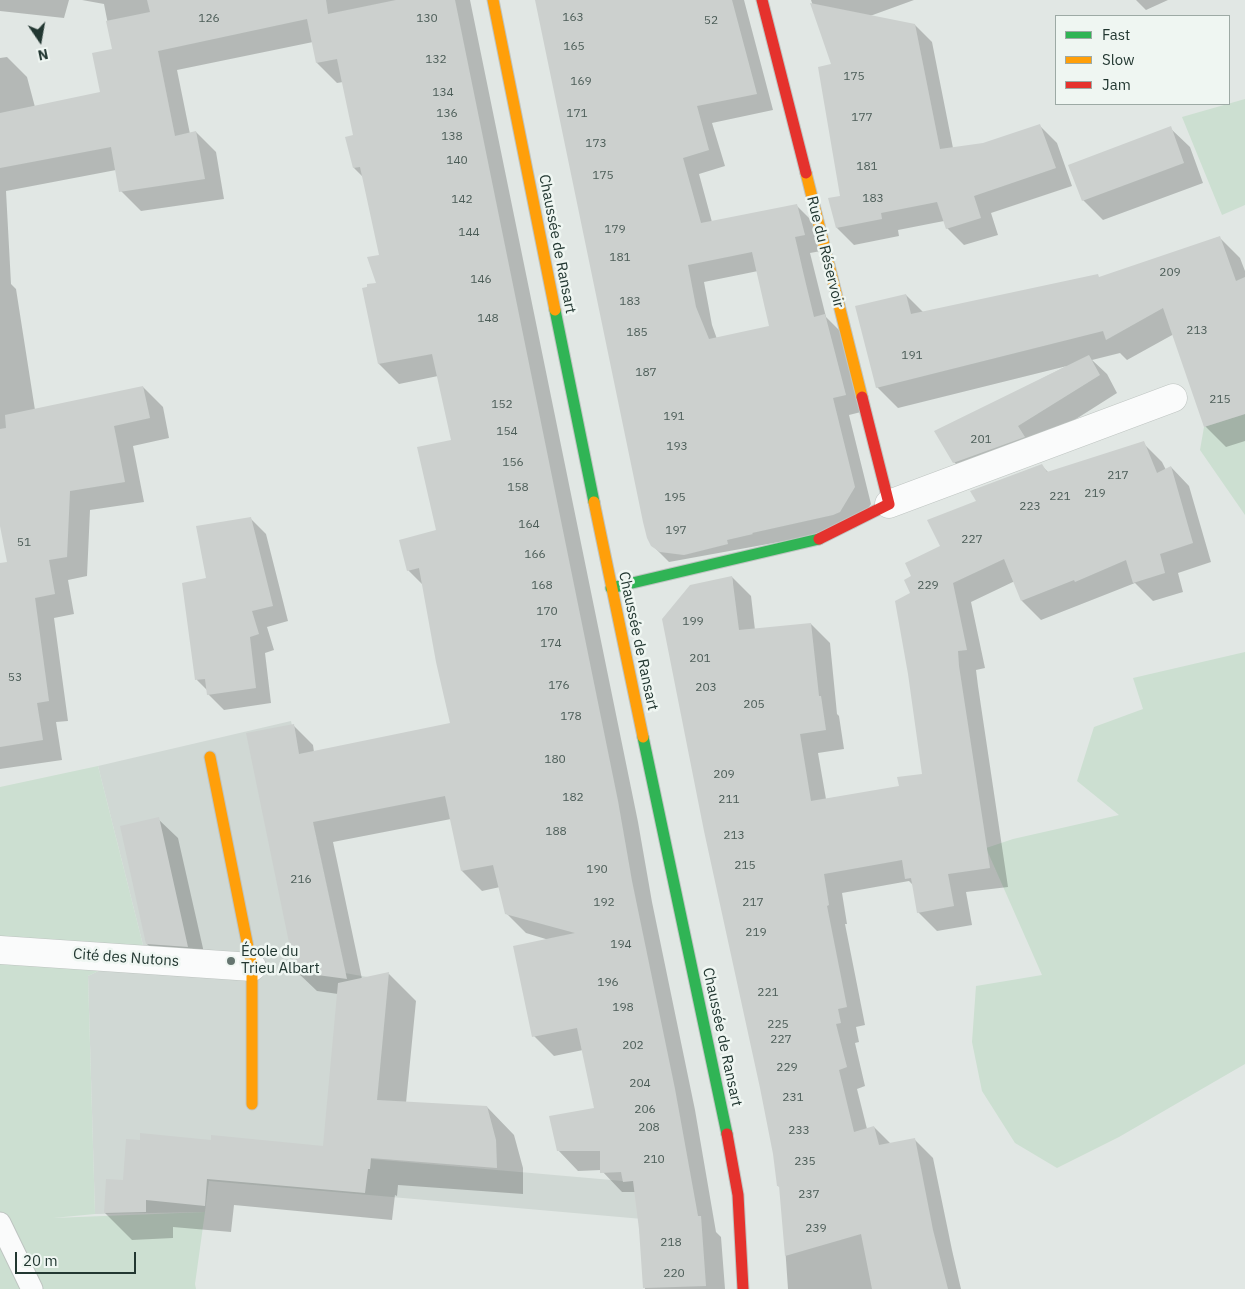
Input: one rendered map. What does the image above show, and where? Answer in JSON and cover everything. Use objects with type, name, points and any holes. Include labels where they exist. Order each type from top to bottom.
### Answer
[{"type":"main road","name":"Chaussée de Ransart","points":[[493,0],[611,588],[730,1146],[738,1195],[743,1289]]},
{"type":"main road","name":"Rue du Réservoir","points":[[762,0],[889,504]]},
{"type":"main road","points":[[611,588],[824,538],[889,504]]},
{"type":"main road","points":[[210,757],[252,967],[252,1104]]},
{"type":"street","points":[[889,504],[1173,398]]},
{"type":"street","name":"Cité des Nutons","points":[[0,950],[252,967]]},
{"type":"lane","points":[[0,1223],[32,1289]]},
{"type":"shaded area","name":"École du Trieu Albart","points":[[291,721],[345,973],[385,980],[371,1159],[623,1181],[661,1179],[654,1220],[209,1181],[205,1212],[95,1214],[88,976],[144,949],[98,766]]},
{"type":"green space","points":[[1245,99],[1245,205],[1222,215],[1182,117],[1230,105],[1230,103]]},
{"type":"green space","points":[[1245,414],[1245,515],[1200,450],[1204,427]]},
{"type":"green space","points":[[1245,652],[1245,1064],[1119,1137],[1057,1168],[1015,1143],[982,1091],[972,1042],[976,986],[1042,975],[986,848],[1013,839],[1119,815],[1077,781],[1094,727],[1143,709],[1133,678]]},
{"type":"green space","points":[[98,766],[144,949],[88,976],[95,1214],[53,1218],[205,1212],[195,1284],[196,1289],[0,1289],[0,787]]},
{"type":"building","points":[[147,0],[326,0],[328,14],[396,0],[455,0],[618,801],[698,1216],[701,1216],[706,1286],[643,1288],[639,1229],[633,1181],[623,1182],[621,1172],[600,1173],[600,1151],[557,1151],[549,1116],[594,1108],[577,1028],[532,1037],[513,946],[575,933],[505,914],[493,865],[461,871],[445,796],[313,822],[347,979],[295,972],[246,733],[294,724],[299,754],[450,723],[436,662],[419,568],[407,571],[399,540],[436,530],[417,447],[451,440],[432,354],[378,364],[362,288],[367,287],[367,284],[376,283],[367,257],[379,255],[360,167],[353,168],[345,137],[353,135],[337,59],[316,63],[307,19],[158,51],[175,136],[196,131],[205,179],[119,192],[111,147],[0,168],[0,113],[100,92],[92,53],[112,49],[106,21],[150,12]]},
{"type":"building","points":[[535,0],[732,0],[757,94],[697,106],[709,150],[683,158],[701,223],[797,204],[805,235],[795,237],[814,317],[825,314],[846,395],[833,398],[855,487],[840,512],[752,533],[727,540],[728,544],[684,555],[660,552],[651,546],[643,522]],"holes":[[[752,252],[769,326],[709,339],[696,307],[688,265]]]},
{"type":"building","points":[[810,3],[915,24],[940,149],[983,143],[1040,124],[1056,168],[974,196],[981,218],[946,229],[937,202],[881,213],[882,219],[836,228],[828,198],[840,196],[818,67],[831,64]]},
{"type":"building","points":[[1171,126],[1184,163],[1082,201],[1068,165]]},
{"type":"building","points":[[1220,236],[1236,281],[1245,277],[1245,414],[1204,427],[1163,308],[1106,340],[1103,331],[876,388],[855,306],[906,294],[911,314],[1098,274],[1099,277]]},
{"type":"building","points":[[1089,355],[1100,375],[1018,426],[1025,437],[953,463],[934,431]]},
{"type":"building","points":[[143,386],[150,418],[114,426],[125,482],[70,491],[67,557],[49,560],[55,594],[35,598],[49,701],[37,703],[43,740],[0,747],[0,563],[7,562],[0,526],[0,429],[6,428],[5,415]]},
{"type":"building","points":[[1144,441],[1157,473],[1171,466],[1193,543],[1160,554],[1165,573],[1133,583],[1126,560],[1075,582],[1074,580],[1021,601],[1004,559],[953,583],[967,650],[958,651],[959,666],[990,868],[948,874],[954,906],[917,913],[911,878],[905,879],[902,860],[824,874],[829,905],[827,906],[847,1007],[838,1009],[841,1023],[836,1024],[847,1067],[839,1070],[854,1132],[874,1126],[879,1145],[915,1138],[933,1230],[948,1289],[872,1289],[861,1234],[785,1256],[779,1186],[777,1186],[773,1154],[704,831],[662,619],[690,585],[732,576],[739,630],[811,623],[819,696],[821,696],[826,730],[800,734],[811,801],[899,786],[897,777],[922,774],[908,674],[895,601],[910,593],[904,580],[911,576],[905,563],[940,546],[927,520],[976,501],[970,491],[1042,464],[1047,472]]},
{"type":"building","points":[[251,517],[273,606],[252,611],[259,634],[250,637],[256,688],[207,695],[205,679],[195,680],[182,583],[206,578],[196,526]]},
{"type":"building","points":[[159,817],[188,947],[146,944],[120,826]]},
{"type":"building","points":[[389,972],[377,1100],[487,1106],[496,1140],[497,1168],[371,1158],[365,1193],[207,1179],[205,1206],[146,1200],[146,1212],[104,1213],[106,1179],[123,1180],[126,1139],[140,1140],[140,1133],[211,1140],[211,1135],[323,1146],[338,983]]},
{"type":"traffic: fast","points":[[555,310],[594,502]]},
{"type":"traffic: fast","points":[[611,588],[819,539]]},
{"type":"traffic: fast","points":[[643,737],[727,1134]]},
{"type":"traffic: slow","points":[[493,0],[555,310]]},
{"type":"traffic: slow","points":[[806,173],[862,397]]},
{"type":"traffic: slow","points":[[594,502],[643,737]]},
{"type":"traffic: slow","points":[[210,757],[252,967],[252,1104]]},
{"type":"traffic: jam","points":[[762,0],[806,173]]},
{"type":"traffic: jam","points":[[819,539],[889,504],[862,397]]},
{"type":"traffic: jam","points":[[727,1134],[738,1195],[743,1289]]},
{"type":"place","name":"École du Trieu Albart","points":[[231,961]]}]
